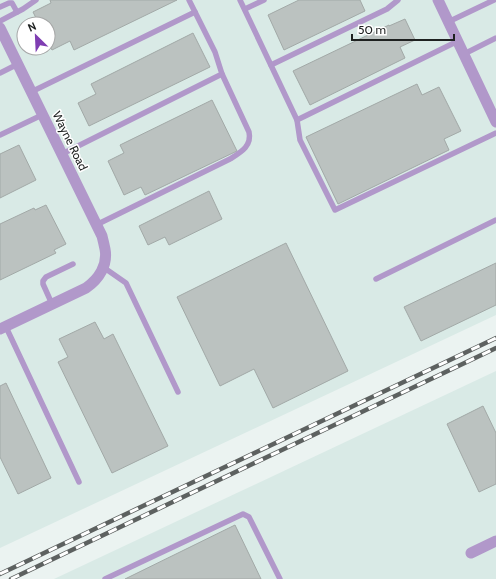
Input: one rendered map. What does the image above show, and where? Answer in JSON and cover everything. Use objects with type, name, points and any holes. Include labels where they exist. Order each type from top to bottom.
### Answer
[{"type":"street","points":[[438,0],[496,122]]},
{"type":"street","name":"Wayne Road","points":[[0,28],[102,236],[105,249],[105,262],[103,267]]},
{"type":"street","points":[[3,328],[86,288],[99,276],[103,267]]},
{"type":"street","points":[[471,553],[496,541]]},
{"type":"lane","points":[[0,21],[36,0]]},
{"type":"lane","points":[[96,225],[230,159],[242,152],[246,147],[250,137],[249,132],[222,74],[215,52],[190,0]]},
{"type":"lane","points":[[240,0],[297,120],[300,140],[335,210],[496,133]]},
{"type":"lane","points":[[245,9],[264,0]]},
{"type":"lane","points":[[271,65],[387,9],[398,0]]},
{"type":"lane","points":[[448,22],[494,0]]},
{"type":"lane","points":[[0,7],[12,3],[17,12]]},
{"type":"lane","points":[[31,92],[195,12]]},
{"type":"lane","points":[[464,54],[496,38]]},
{"type":"lane","points":[[297,120],[458,41]]},
{"type":"lane","points":[[0,73],[18,64]]},
{"type":"lane","points":[[62,154],[222,74]]},
{"type":"lane","points":[[0,136],[42,115]]},
{"type":"lane","points":[[376,279],[496,220]]},
{"type":"lane","points":[[52,304],[43,281],[46,277],[73,264]]},
{"type":"lane","points":[[103,267],[126,284],[178,392]]},
{"type":"lane","points":[[3,328],[79,482]]},
{"type":"lane","points":[[105,579],[243,514],[249,517],[280,579]]},
{"type":"shaded area","points":[[0,0],[496,0],[496,315],[0,548]]},
{"type":"shaded area","points":[[496,371],[496,579],[54,579]]},
{"type":"building","points":[[50,0],[177,0],[74,50],[70,41],[56,48],[56,16],[35,16],[33,12],[51,3]]},
{"type":"building","points":[[299,0],[360,0],[365,11],[284,50],[268,15]]},
{"type":"building","points":[[405,19],[415,40],[400,47],[405,58],[310,105],[293,71],[389,25]]},
{"type":"building","points":[[193,33],[210,67],[89,126],[78,103],[96,94],[91,84]]},
{"type":"building","points":[[417,84],[422,95],[439,87],[461,131],[444,139],[449,150],[338,204],[306,137]]},
{"type":"building","points":[[212,100],[237,151],[145,195],[141,187],[124,195],[108,161],[124,153],[120,145]]},
{"type":"building","points":[[19,145],[36,180],[0,198],[0,154]]},
{"type":"building","points":[[209,191],[222,219],[169,245],[165,237],[148,245],[139,226]]},
{"type":"building","points":[[46,205],[66,244],[54,250],[56,253],[0,280],[0,224],[34,208],[35,210]]},
{"type":"building","points":[[286,243],[348,371],[273,408],[254,369],[220,386],[177,297]]},
{"type":"building","points":[[496,263],[496,305],[421,341],[404,307]]},
{"type":"building","points":[[95,322],[104,339],[113,334],[168,446],[112,473],[58,362],[68,357],[59,339]]},
{"type":"building","points":[[6,383],[51,478],[18,494],[0,457],[0,386]]},
{"type":"building","points":[[483,406],[496,433],[496,484],[479,492],[447,424]]},
{"type":"building","points":[[235,525],[261,579],[125,579]]},
{"type":"railway","points":[[0,574],[496,338]]},
{"type":"railway","points":[[11,579],[496,348]]}]
